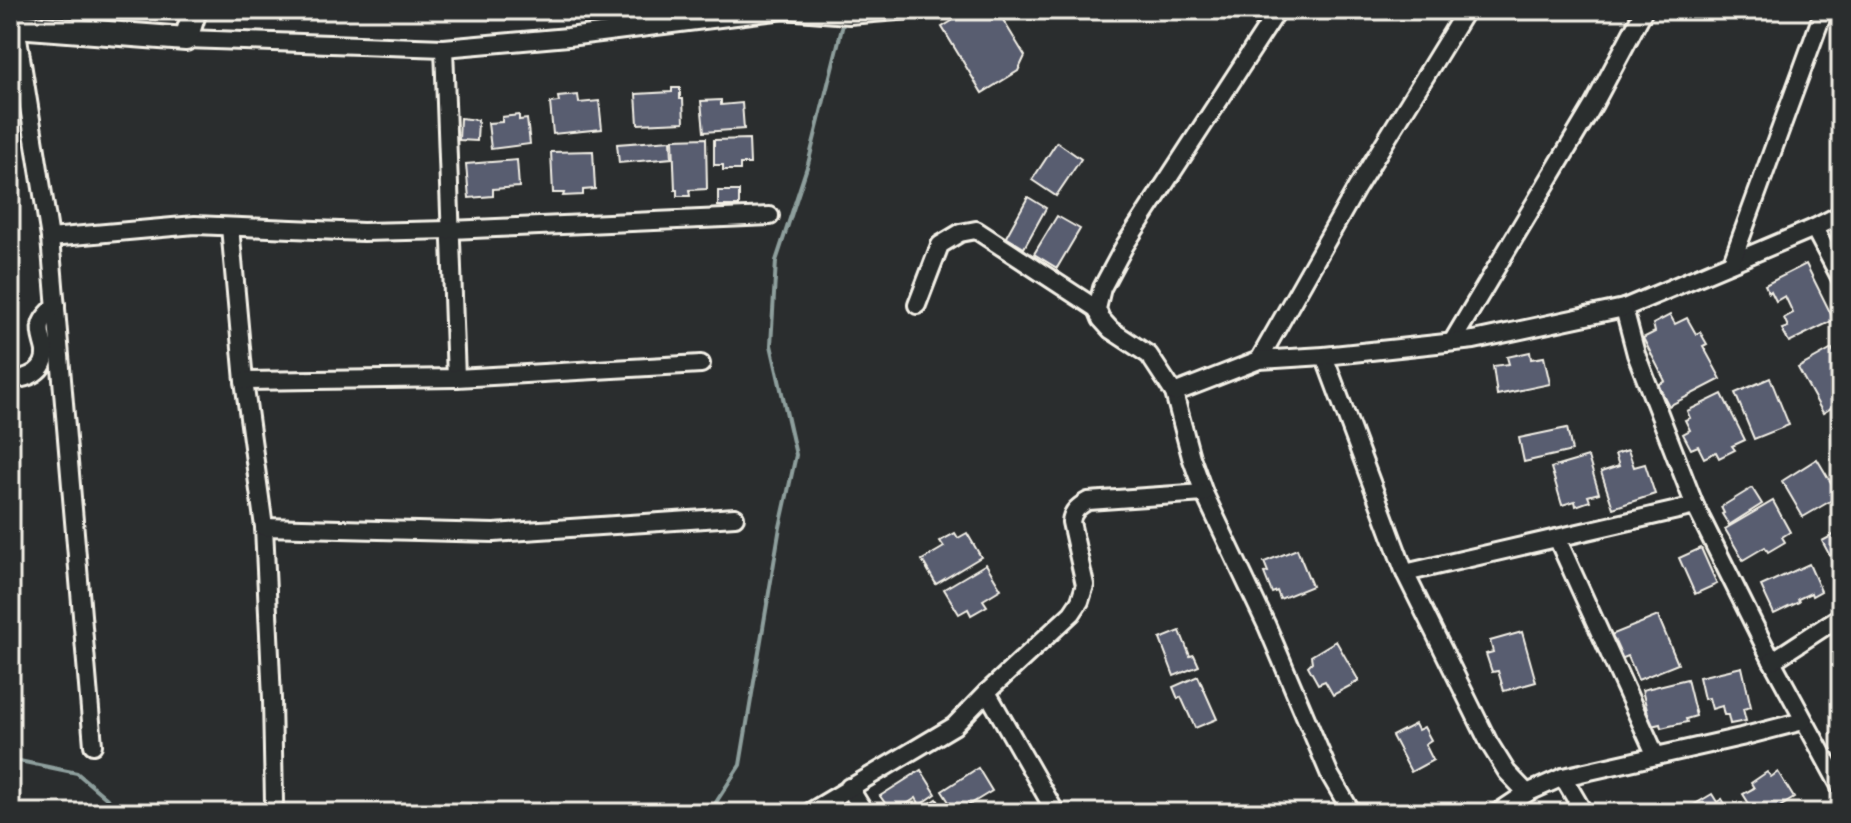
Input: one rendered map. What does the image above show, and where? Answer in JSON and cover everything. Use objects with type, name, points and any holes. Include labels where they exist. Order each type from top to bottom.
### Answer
[{"type":"street","points":[[186,39],[195,10]]},
{"type":"street","points":[[93,745],[50,238],[13,27],[186,39],[444,48],[568,37],[712,15],[784,10],[845,15],[910,10]]},
{"type":"street","points":[[1097,309],[1102,288],[1125,245],[1278,10]]},
{"type":"street","points":[[1259,360],[1356,189],[1466,10]]},
{"type":"street","points":[[1452,342],[1594,104],[1644,10]]},
{"type":"street","points":[[1732,262],[1824,10]]},
{"type":"street","points":[[444,48],[456,378]]},
{"type":"street","points":[[1174,393],[1259,360],[1474,340],[1624,308],[1841,214]]},
{"type":"street","points":[[50,238],[195,225],[363,232],[770,216]]},
{"type":"street","points":[[230,227],[244,381],[264,527],[274,802]]},
{"type":"street","points":[[1814,228],[1841,279]]},
{"type":"street","points":[[917,305],[940,245],[960,233],[976,230],[1097,309],[1111,330],[1149,355],[1174,393],[1204,493],[1267,626],[1330,775],[1352,813]]},
{"type":"street","points":[[10,380],[29,377],[44,363],[40,328],[56,305]]},
{"type":"street","points":[[1624,308],[1636,354],[1695,506],[1803,721],[1841,788]]},
{"type":"street","points":[[1324,356],[1405,573],[1489,743],[1507,772],[1527,793]]},
{"type":"street","points":[[244,381],[456,378],[701,364]]},
{"type":"street","points":[[808,813],[954,726],[1072,613],[1085,585],[1071,522],[1080,505],[1088,501],[1204,493]]},
{"type":"street","points":[[1405,573],[1695,506]]},
{"type":"street","points":[[264,527],[494,533],[735,517]]},
{"type":"street","points":[[1557,538],[1656,756]]},
{"type":"street","points":[[1772,661],[1841,616]]},
{"type":"street","points":[[987,692],[1056,813]]},
{"type":"street","points":[[1497,813],[1527,793],[1563,777],[1803,721]]},
{"type":"street","points":[[1563,777],[1584,813]]},
{"type":"street","points":[[849,787],[865,813]]},
{"type":"building","points":[[970,10],[997,10],[1025,56],[1018,71],[982,93],[942,27]]},
{"type":"building","points":[[672,88],[680,88],[684,122],[638,124],[636,94],[672,92]]},
{"type":"building","points":[[578,95],[579,103],[599,101],[602,129],[553,134],[550,103],[559,102],[558,97]]},
{"type":"building","points":[[721,100],[721,105],[742,103],[744,129],[704,132],[701,101]]},
{"type":"building","points":[[519,115],[519,120],[527,119],[530,144],[491,149],[488,123],[502,122],[502,117]]},
{"type":"building","points":[[460,118],[478,120],[477,141],[459,140]]},
{"type":"building","points":[[706,138],[707,189],[689,190],[690,196],[677,196],[673,139]]},
{"type":"building","points":[[749,139],[750,164],[740,164],[740,170],[723,170],[723,165],[714,165],[714,140]]},
{"type":"building","points":[[671,140],[672,158],[619,163],[617,144]]},
{"type":"building","points":[[1057,142],[1081,159],[1056,196],[1032,180]]},
{"type":"building","points":[[593,151],[595,189],[583,190],[583,195],[553,193],[551,152]]},
{"type":"building","points":[[517,160],[519,187],[493,189],[493,196],[469,198],[466,164]]},
{"type":"building","points":[[718,191],[739,191],[739,206],[718,206]]},
{"type":"building","points":[[1028,197],[1046,208],[1024,248],[1006,237]]},
{"type":"building","points":[[1057,216],[1080,229],[1057,268],[1034,254]]},
{"type":"building","points":[[1806,264],[1834,320],[1789,342],[1782,329],[1788,327],[1784,318],[1793,313],[1785,296],[1776,301],[1765,285]]},
{"type":"building","points":[[1670,315],[1675,324],[1687,318],[1696,334],[1700,332],[1707,344],[1703,346],[1721,379],[1669,406],[1658,385],[1665,381],[1643,338],[1655,332],[1653,324]]},
{"type":"building","points":[[1832,349],[1841,365],[1841,402],[1823,413],[1798,368]]},
{"type":"building","points":[[1530,352],[1531,359],[1544,357],[1550,384],[1497,395],[1493,366],[1509,364],[1507,357]]},
{"type":"building","points":[[1770,378],[1789,425],[1754,439],[1735,393]]},
{"type":"building","points":[[1722,394],[1745,440],[1732,446],[1735,450],[1719,458],[1716,452],[1704,458],[1698,446],[1691,449],[1683,434],[1690,430],[1685,420],[1690,418],[1687,411]]},
{"type":"building","points":[[1567,428],[1572,451],[1524,462],[1519,438]]},
{"type":"building","points":[[1628,450],[1634,467],[1645,464],[1655,494],[1613,508],[1601,472],[1619,466],[1615,454]]},
{"type":"building","points":[[1588,457],[1599,493],[1588,496],[1590,501],[1576,506],[1575,501],[1562,505],[1551,468]]},
{"type":"building","points":[[1817,459],[1839,496],[1803,517],[1782,481]]},
{"type":"building","points":[[1752,488],[1762,504],[1729,525],[1721,507]]},
{"type":"building","points":[[1773,501],[1790,532],[1782,537],[1785,542],[1768,552],[1765,547],[1743,560],[1725,529]]},
{"type":"building","points":[[1841,531],[1841,567],[1837,569],[1822,541]]},
{"type":"building","points":[[955,533],[958,538],[967,533],[981,557],[936,584],[922,560],[944,547],[940,541]]},
{"type":"building","points":[[1701,548],[1717,584],[1695,594],[1679,558]]},
{"type":"building","points":[[1297,549],[1312,586],[1280,599],[1277,591],[1272,593],[1264,573],[1268,572],[1264,562]]},
{"type":"building","points":[[986,564],[1001,589],[983,600],[987,606],[971,615],[968,609],[959,614],[944,589]]},
{"type":"building","points":[[1809,564],[1821,591],[1798,599],[1799,602],[1774,614],[1761,586]]},
{"type":"building","points":[[1658,616],[1678,664],[1638,680],[1628,656],[1621,659],[1611,635]]},
{"type":"building","points":[[1180,631],[1190,656],[1194,655],[1199,666],[1174,676],[1160,639]]},
{"type":"building","points":[[1522,632],[1536,682],[1504,691],[1498,671],[1492,672],[1486,654],[1493,652],[1490,641]]},
{"type":"building","points":[[1336,641],[1359,681],[1333,695],[1325,681],[1318,684],[1308,666],[1312,662],[1311,656]]},
{"type":"building","points":[[1742,667],[1751,707],[1743,709],[1746,721],[1730,724],[1722,706],[1712,709],[1709,698],[1704,699],[1699,677]]},
{"type":"building","points":[[1198,676],[1217,719],[1195,728],[1173,687]]},
{"type":"building","points":[[1687,679],[1696,716],[1686,719],[1687,722],[1661,728],[1660,724],[1651,726],[1642,690]]},
{"type":"building","points":[[1415,724],[1418,730],[1424,727],[1431,740],[1425,744],[1433,760],[1411,772],[1392,736]]},
{"type":"building","points":[[978,768],[992,791],[956,813],[942,791]]},
{"type":"building","points":[[921,770],[936,794],[920,805],[916,798],[907,804],[911,809],[905,813],[892,813],[880,796]]},
{"type":"building","points":[[1767,772],[1771,777],[1778,772],[1794,798],[1770,813],[1755,813],[1743,794],[1754,788],[1751,783]]},
{"type":"building","points":[[1712,794],[1717,802],[1722,799],[1730,813],[1688,813],[1687,809]]},
{"type":"building","points":[[937,799],[945,813],[915,813]]},
{"type":"waterway","points":[[707,813],[740,765],[780,527],[796,455],[771,345],[776,261],[808,164],[844,20]]},
{"type":"waterway","points":[[10,759],[77,773],[119,809],[132,813]]}]
